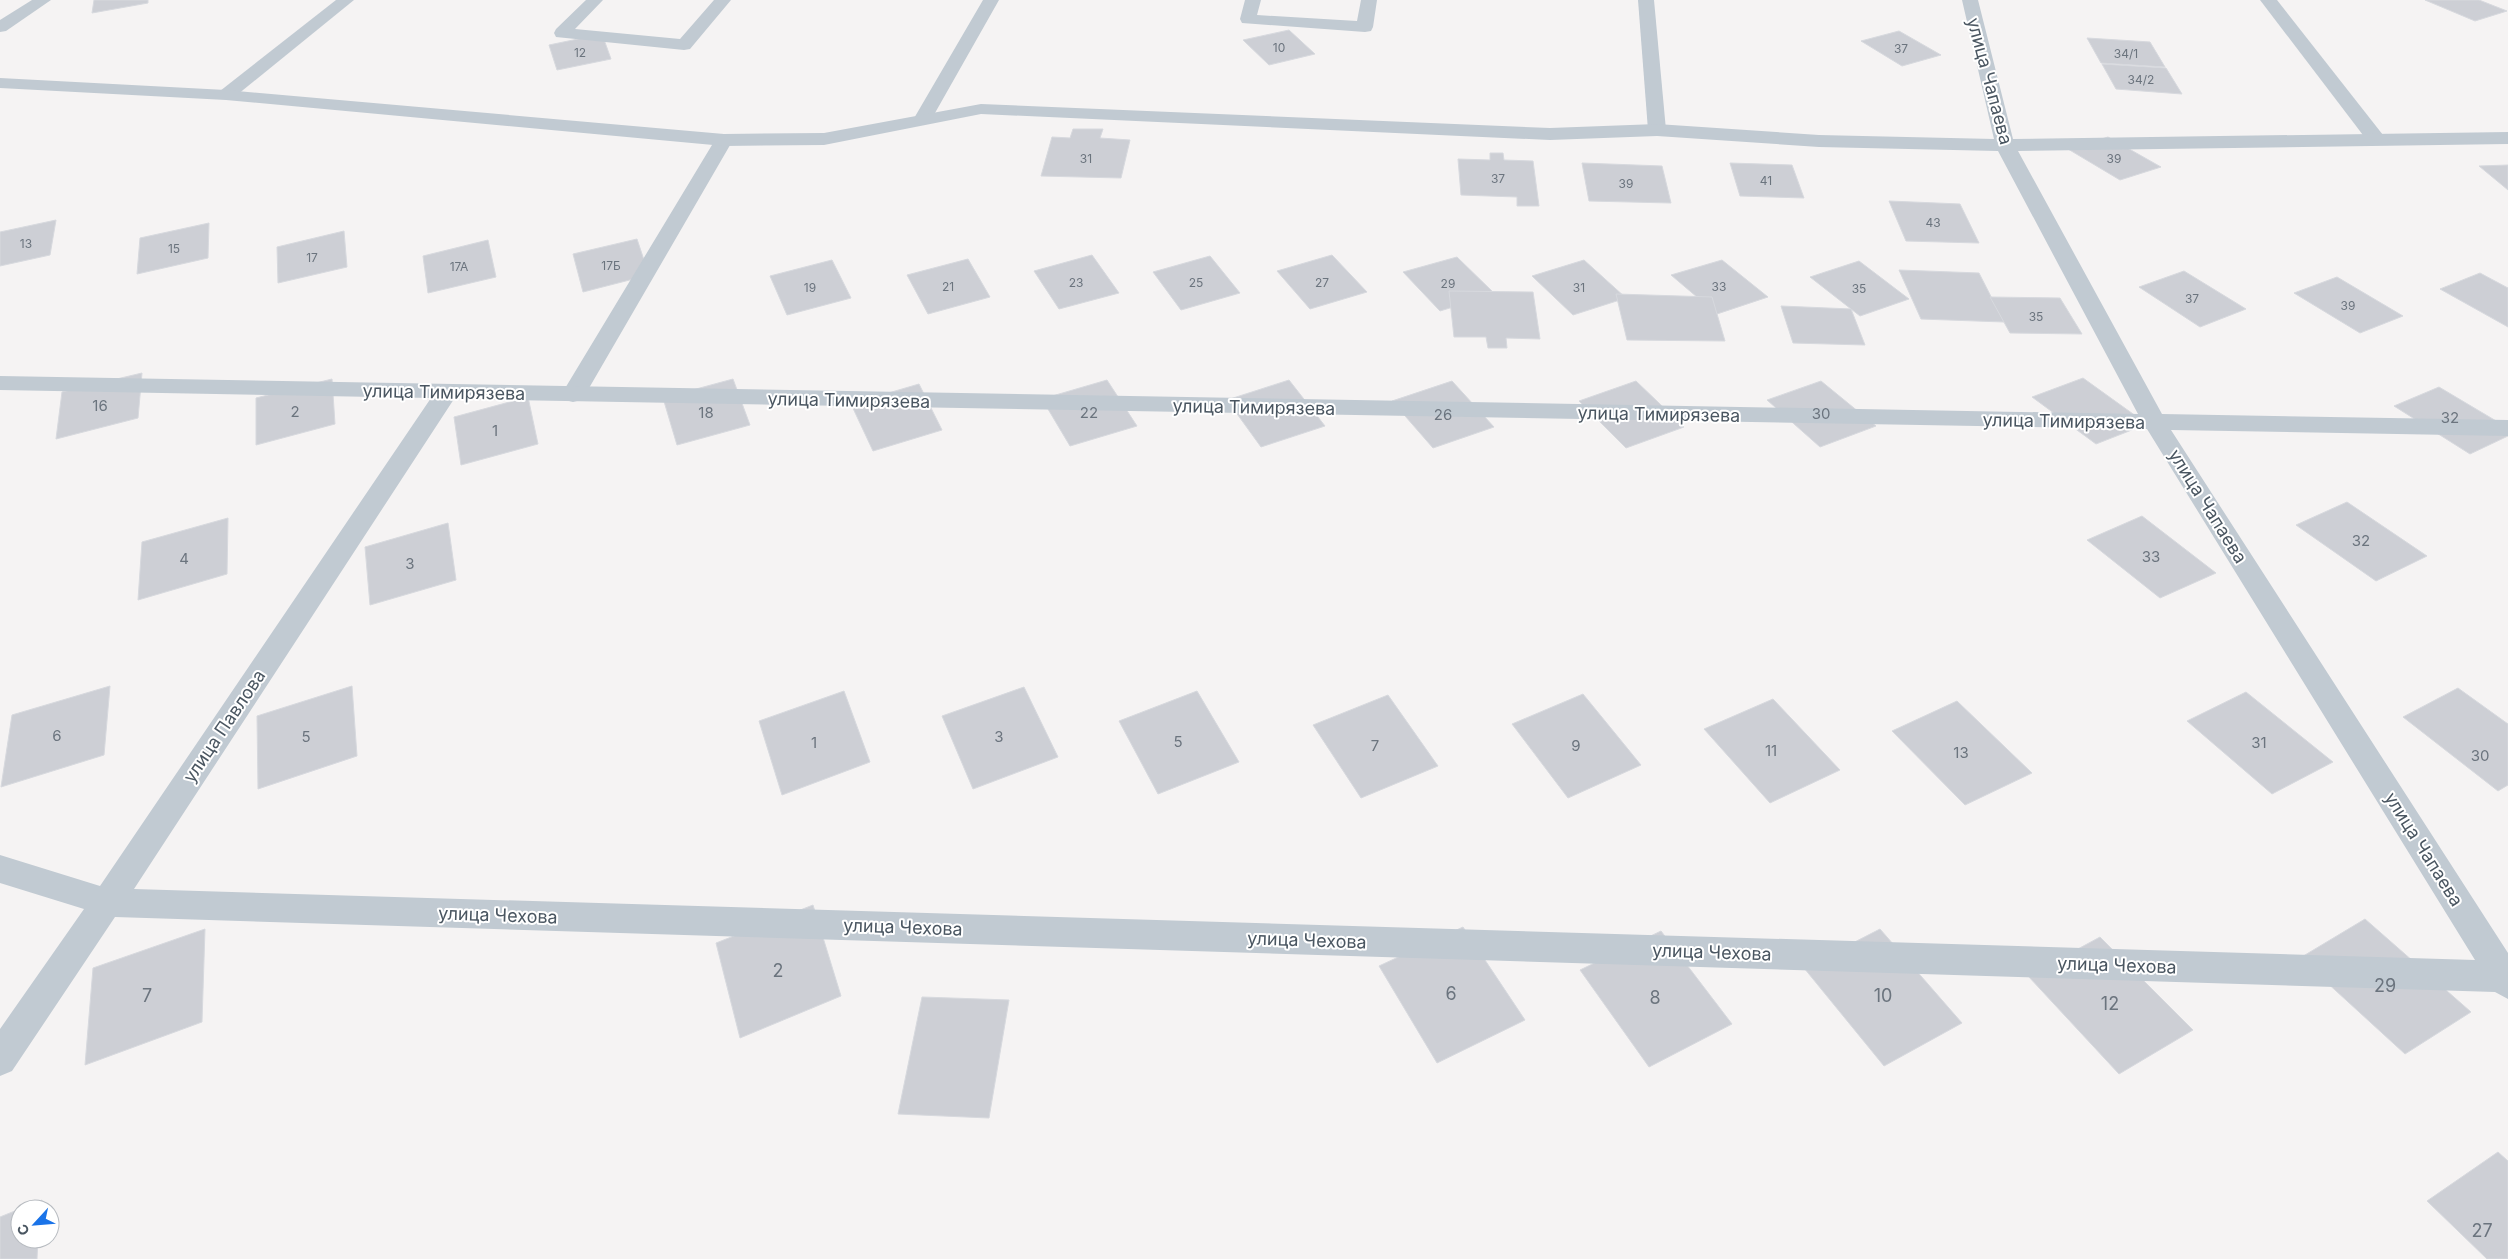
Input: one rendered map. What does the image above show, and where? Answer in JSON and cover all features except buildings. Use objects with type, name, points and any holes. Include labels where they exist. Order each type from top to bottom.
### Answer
[{"type":"street","points":[[0,27],[43,0]]},
{"type":"street","points":[[226,95],[346,0]]},
{"type":"street","points":[[595,0],[562,33],[684,45],[723,0]]},
{"type":"street","points":[[922,120],[991,0]]},
{"type":"street","points":[[1253,0],[1248,19],[1365,26],[1370,0]]},
{"type":"street","points":[[1646,0],[1657,130]]},
{"type":"street","name":"улица Чапаева","points":[[1970,0],[2005,145],[2156,423],[2507,979]]},
{"type":"street","points":[[2268,0],[2376,139]]},
{"type":"street","points":[[0,82],[226,95],[724,140],[824,139],[981,109],[1550,134],[1657,130],[1819,141],[2005,145],[2508,138]]},
{"type":"street","points":[[573,395],[724,140]]},
{"type":"street","name":"улица Тимирязева","points":[[0,383],[446,393],[2508,428]]},
{"type":"street","name":"улица Павлова","points":[[0,1059],[107,902],[446,393]]},
{"type":"street","name":"улица Чехова","points":[[0,869],[107,902],[2507,979]]}]
